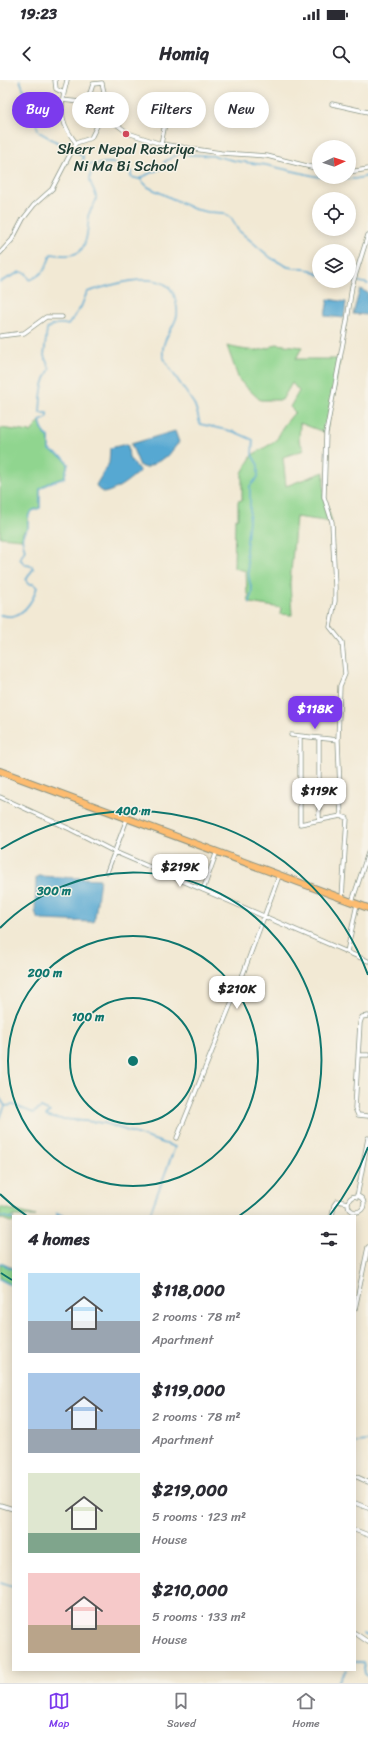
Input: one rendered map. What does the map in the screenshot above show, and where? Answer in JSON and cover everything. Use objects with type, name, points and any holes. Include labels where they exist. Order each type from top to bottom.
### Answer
[{"type":"highway","points":[[0,772],[368,908]]},
{"type":"street","points":[[55,80],[56,89],[62,92]]},
{"type":"street","points":[[64,93],[68,80]]},
{"type":"street","points":[[90,92],[93,84],[102,82],[104,92]]},
{"type":"street","points":[[332,104],[368,112]]},
{"type":"street","points":[[64,124],[76,143]]},
{"type":"street","points":[[0,253],[12,240],[23,219],[34,205],[52,190],[76,143],[91,138],[96,128]]},
{"type":"street","points":[[121,128],[128,133],[161,144],[221,153],[267,156],[312,167]]},
{"type":"street","points":[[161,144],[164,128]]},
{"type":"street","points":[[356,171],[368,169]]},
{"type":"street","points":[[340,816],[338,740],[340,686],[345,674],[342,642],[330,627],[335,601],[332,522],[324,497],[326,433],[352,286],[368,235]]},
{"type":"street","points":[[0,336],[24,333],[46,317],[62,317]]},
{"type":"street","points":[[291,735],[338,740]]},
{"type":"street","points":[[300,736],[300,824],[340,816],[347,818],[342,898]]},
{"type":"street","points":[[319,738],[320,820]]},
{"type":"street","points":[[0,796],[70,829],[114,852],[368,961]]},
{"type":"street","points":[[107,872],[127,819]]},
{"type":"street","points":[[203,890],[217,852]]},
{"type":"street","points":[[347,952],[354,903],[368,853]]},
{"type":"street","points":[[177,1138],[279,876]]},
{"type":"street","points":[[368,1016],[362,1017],[360,1020],[355,1110],[358,1115],[368,1116]]},
{"type":"street","points":[[358,1055],[368,1055]]},
{"type":"street","points":[[357,1197],[368,1138]]},
{"type":"street","points":[[348,1203],[352,1198],[357,1197]]},
{"type":"street","points":[[348,1203],[353,1214],[361,1210],[363,1201],[357,1197]]},
{"type":"street","points":[[332,1215],[334,1205],[337,1201],[348,1203]]},
{"type":"street","points":[[363,1206],[368,1207]]},
{"type":"street","points":[[356,1303],[368,1247]]},
{"type":"street","points":[[356,1478],[368,1482]]},
{"type":"street","points":[[356,1503],[368,1508]]},
{"type":"street","points":[[0,1505],[12,1509]]},
{"type":"street","points":[[356,1530],[368,1535]]},
{"type":"street","points":[[356,1634],[368,1642]]},
{"type":"green space","points":[[276,344],[302,347],[296,359],[340,359],[326,433],[300,423],[299,440],[304,450],[283,457],[286,486],[324,472],[324,497],[332,522],[296,517],[290,583],[292,615],[280,614],[281,608],[250,603],[248,601],[249,594],[247,593],[246,571],[234,568],[235,519],[238,518],[238,501],[242,500],[242,473],[252,455],[276,441],[284,425],[295,412],[290,407],[299,391],[292,383],[282,400],[260,400],[239,380],[227,346],[246,350],[258,350]]},
{"type":"green space","points":[[40,421],[44,434],[49,437],[49,450],[64,458],[68,464],[64,478],[49,483],[40,489],[40,508],[30,512],[28,528],[23,532],[22,539],[0,537],[0,428],[31,432]]},
{"type":"green space","points":[[0,1207],[32,1215],[12,1215],[12,1223],[0,1218]]},
{"type":"green space","points":[[0,1263],[12,1268],[12,1285],[0,1279]]},
{"type":"water","points":[[360,289],[368,293],[368,315],[353,314]]},
{"type":"water","points":[[328,299],[346,302],[344,318],[325,316]]},
{"type":"water","points":[[175,431],[179,442],[168,456],[146,468],[140,466],[131,444]]},
{"type":"water","points":[[126,444],[128,446],[129,458],[140,471],[119,487],[104,493],[98,489],[96,485],[109,463],[110,448]]},
{"type":"water","points":[[39,876],[100,879],[93,922],[42,920],[37,918],[35,911],[36,878]]},
{"type":"waterway","points":[[20,80],[39,132],[69,149]]},
{"type":"waterway","points":[[74,152],[83,156],[83,163],[97,165]]},
{"type":"waterway","points":[[0,282],[20,272],[26,273],[30,280],[38,276],[44,270],[48,264],[51,254],[74,254],[83,248],[87,235],[88,216],[96,199],[90,182],[91,172],[100,164],[113,163],[126,167],[131,170],[131,177],[139,179],[166,167],[164,162],[178,154],[215,156],[312,175]]},
{"type":"waterway","points":[[356,179],[368,176]]},
{"type":"waterway","points":[[140,179],[148,187],[194,209],[224,213],[232,219],[238,230],[271,258],[288,267],[312,271]]},
{"type":"waterway","points":[[0,615],[12,616],[22,612],[34,596],[37,587],[33,584],[28,584],[26,580],[33,569],[32,566],[26,565],[20,559],[25,550],[23,536],[28,528],[30,512],[40,508],[40,489],[49,483],[64,478],[68,464],[64,458],[49,450],[49,437],[44,434],[40,421],[47,418],[47,413],[40,413],[43,385],[50,369],[44,356],[47,329],[57,324],[68,325],[81,307],[87,292],[134,280],[159,281],[168,286],[174,295],[177,316],[165,340],[163,355],[167,364],[194,404],[200,424],[235,432],[253,440],[252,455],[258,465],[258,477],[250,486],[250,510],[246,550],[252,591],[250,603]]},
{"type":"waterway","points":[[356,281],[368,284]]},
{"type":"waterway","points":[[0,1098],[5,1106],[0,1118]]},
{"type":"waterway","points":[[5,1106],[14,1105],[33,1113],[41,1108],[50,1112],[46,1116],[53,1118],[104,1123],[175,1147],[149,1215]]},
{"type":"waterway","points":[[57,1215],[57,1213],[62,1215]]},
{"type":"waterway","points":[[0,1216],[12,1219]]},
{"type":"waterway","points":[[0,1263],[12,1269]]},
{"type":"waterway","points":[[0,1279],[12,1285]]},
{"type":"waterway","points":[[356,1442],[368,1441]]},
{"type":"waterway","points":[[0,1583],[12,1587]]},
{"type":"waterway","points":[[363,1634],[368,1636]]},
{"type":"waterway","points":[[356,1662],[363,1662],[365,1674],[368,1676]]},
{"type":"waterway","points":[[337,1683],[345,1671]]},
{"type":"place","name":"Sherr Nepal Rastriya Ni Ma Bi School","points":[[126,134]]}]
